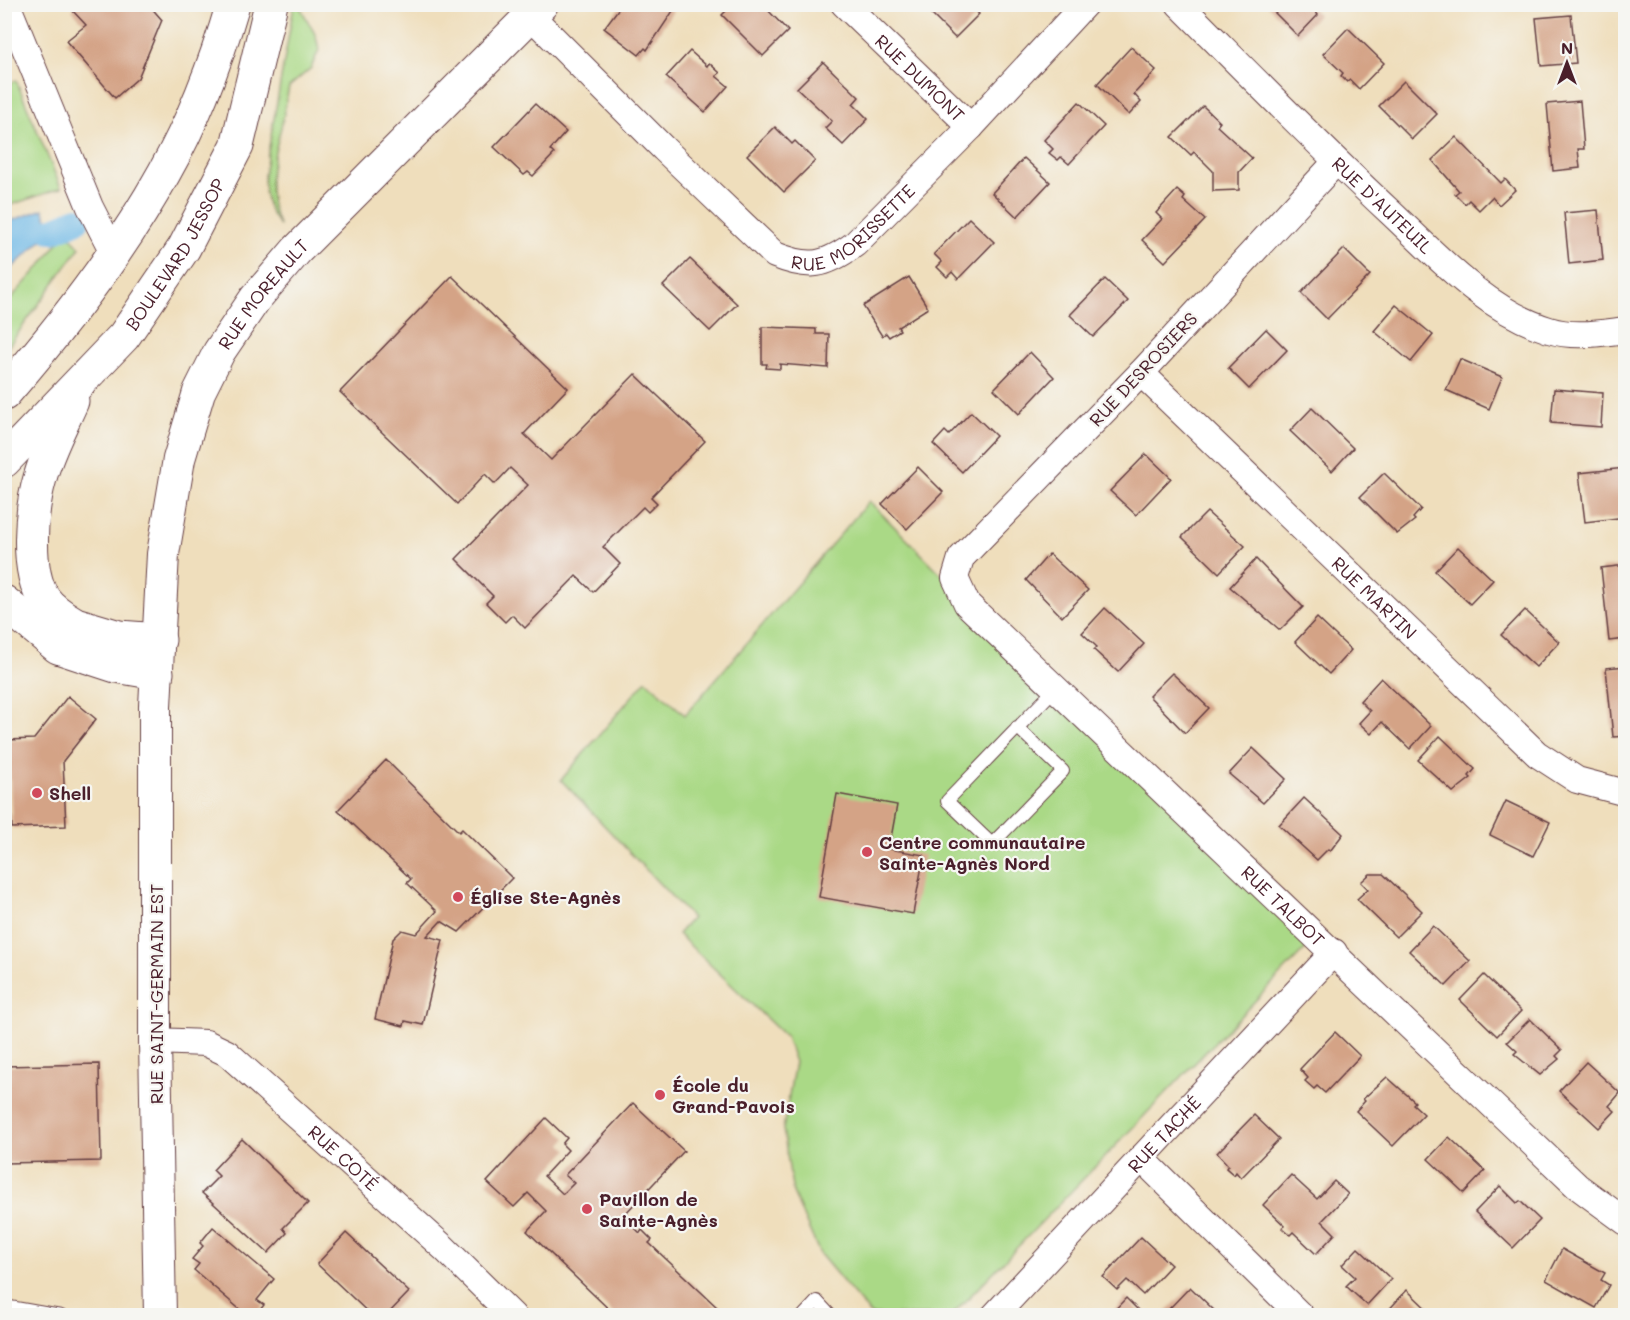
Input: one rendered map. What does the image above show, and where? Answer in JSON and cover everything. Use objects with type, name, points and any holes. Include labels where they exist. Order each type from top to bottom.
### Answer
[{"type":"main road","points":[[4,394],[56,334],[164,173],[215,63],[233,4]]},
{"type":"main road","name":"BOULEVARD JESSOP","points":[[4,461],[124,336],[184,248],[237,146],[271,4]]},
{"type":"main road","points":[[65,635],[54,610],[43,598],[36,577],[32,545],[40,475],[80,383]]},
{"type":"main road","points":[[5,612],[65,635],[116,666],[157,673]]},
{"type":"main road","points":[[65,635],[119,636],[159,640]]},
{"type":"street","points":[[6,4],[90,207],[113,252]]},
{"type":"street","name":"RUE DUMONT","points":[[844,4],[971,127]]},
{"type":"street","name":"RUE MORISSETTE","points":[[537,11],[664,149],[776,255],[794,262],[813,265],[836,258],[855,244],[971,127],[1085,4]]},
{"type":"street","name":"RUE D'AUTEUIL","points":[[1179,4],[1336,162],[1461,279],[1511,314],[1550,330],[1581,335],[1626,330]]},
{"type":"street","name":"RUE MOREAULT","points":[[157,673],[163,554],[179,459],[199,392],[219,352],[255,299],[297,250],[537,11]]},
{"type":"street","name":"RUE DESROSIERS","points":[[955,578],[961,558],[1141,373],[1336,162]]},
{"type":"street","name":"RUE MARTIN","points":[[1141,373],[1537,754],[1577,780],[1626,793]]},
{"type":"street","name":"RUE TALBOT","points":[[955,578],[967,604],[1577,1185],[1626,1222]]},
{"type":"street","name":"RUE SAINT-GERMAIN EST","points":[[157,673],[155,1041],[160,1316]]},
{"type":"street","name":"RUE TACHÉ","points":[[994,1316],[1334,952]]},
{"type":"street","name":"RUE COTÉ","points":[[155,1041],[206,1043],[227,1053],[444,1248],[513,1316]]},
{"type":"street","points":[[1141,1158],[1301,1316]]},
{"type":"lane","points":[[1017,727],[1062,771],[992,844],[947,801],[1017,727],[1056,688]]},
{"type":"lane","points":[[803,1316],[817,1301],[831,1316]]},
{"type":"lane","points":[[4,1306],[61,1316]]},
{"type":"green space","points":[[294,5],[299,5],[316,36],[319,50],[311,68],[289,87],[270,180],[273,210],[280,226],[267,202],[264,175]]},
{"type":"green space","points":[[16,80],[61,188],[5,207],[5,86]]},
{"type":"green space","points":[[66,232],[80,247],[5,351],[5,305],[42,264]]},
{"type":"green space","points":[[869,501],[1309,945],[952,1315],[871,1315],[820,1254],[793,1193],[783,1129],[795,1062],[786,1037],[678,934],[692,918],[561,780],[646,680],[685,715]]},
{"type":"water","points":[[43,209],[52,231],[5,274],[5,223]]},
{"type":"building","points":[[622,4],[665,4],[673,11],[647,50],[645,48],[639,55],[604,28]]},
{"type":"building","points":[[733,4],[762,4],[788,31],[763,56],[722,15]]},
{"type":"building","points":[[921,4],[969,4],[979,14],[955,38]]},
{"type":"building","points":[[1266,4],[1310,4],[1318,15],[1298,36]]},
{"type":"building","points":[[78,5],[149,5],[162,20],[138,78],[115,98],[66,41],[86,25],[72,10]]},
{"type":"building","points":[[1571,15],[1576,63],[1541,66],[1536,18]]},
{"type":"building","points":[[1348,28],[1384,63],[1359,89],[1350,80],[1347,82],[1341,76],[1343,73],[1323,54]]},
{"type":"building","points":[[1131,47],[1156,70],[1134,94],[1141,102],[1129,115],[1097,84]]},
{"type":"building","points":[[690,51],[707,66],[709,63],[720,73],[716,76],[728,86],[705,112],[666,77]]},
{"type":"building","points":[[823,62],[859,97],[853,104],[868,119],[843,145],[825,128],[832,121],[797,88]]},
{"type":"building","points":[[1404,81],[1437,114],[1412,139],[1379,106]]},
{"type":"building","points":[[1580,101],[1584,149],[1578,149],[1580,168],[1553,171],[1547,104]]},
{"type":"building","points":[[1079,102],[1104,126],[1069,164],[1061,157],[1058,160],[1049,153],[1053,149],[1044,140]]},
{"type":"building","points":[[535,104],[566,132],[550,150],[554,154],[533,176],[528,172],[524,175],[494,147]]},
{"type":"building","points":[[1203,106],[1220,122],[1217,126],[1252,158],[1239,172],[1239,190],[1213,191],[1213,171],[1194,152],[1191,155],[1172,137]]},
{"type":"building","points":[[775,127],[792,144],[795,141],[815,161],[784,192],[747,155]]},
{"type":"building","points":[[1456,137],[1501,183],[1505,179],[1515,190],[1499,205],[1492,197],[1479,210],[1469,200],[1465,204],[1455,194],[1459,191],[1432,160]]},
{"type":"building","points":[[1024,158],[1050,182],[1017,217],[992,193]]},
{"type":"building","points":[[1177,190],[1185,197],[1183,200],[1205,220],[1165,262],[1142,240],[1162,219],[1156,213]]},
{"type":"building","points":[[1598,210],[1603,260],[1569,264],[1564,213]]},
{"type":"building","points":[[969,218],[994,242],[958,279],[952,272],[947,277],[937,267],[942,262],[934,254]]},
{"type":"building","points":[[1344,249],[1370,275],[1327,319],[1301,293]]},
{"type":"building","points":[[690,259],[737,304],[710,331],[663,286]]},
{"type":"building","points":[[452,276],[568,388],[524,434],[551,460],[635,374],[705,441],[651,497],[657,503],[648,512],[643,507],[603,547],[620,564],[593,592],[576,576],[525,628],[512,615],[505,622],[486,603],[493,596],[456,559],[528,485],[510,468],[495,484],[485,474],[457,504],[340,392]]},
{"type":"building","points":[[909,277],[928,308],[898,327],[900,330],[889,337],[886,333],[882,336],[863,306]]},
{"type":"building","points":[[1105,279],[1128,301],[1093,337],[1070,315]]},
{"type":"building","points":[[1396,305],[1433,335],[1411,362],[1374,331]]},
{"type":"building","points":[[762,327],[816,329],[816,334],[829,334],[828,368],[780,364],[780,369],[766,368],[767,364],[762,364]]},
{"type":"building","points":[[1266,329],[1287,350],[1249,389],[1228,368]]},
{"type":"building","points":[[1030,352],[1054,377],[1019,414],[994,389]]},
{"type":"building","points":[[1460,359],[1502,377],[1489,409],[1446,390]]},
{"type":"building","points":[[1554,389],[1603,393],[1601,427],[1551,423]]},
{"type":"building","points":[[1312,408],[1353,448],[1332,471],[1290,431]]},
{"type":"building","points":[[971,412],[996,436],[962,472],[933,444],[945,431],[949,435]]},
{"type":"building","points":[[1146,454],[1171,478],[1136,515],[1110,491]]},
{"type":"building","points":[[918,467],[943,492],[907,529],[882,504]]},
{"type":"building","points":[[1625,468],[1626,517],[1585,522],[1579,473]]},
{"type":"building","points":[[1384,473],[1421,509],[1413,518],[1415,520],[1397,534],[1360,497]]},
{"type":"building","points":[[1207,512],[1245,546],[1219,573],[1182,537]]},
{"type":"building","points":[[1458,547],[1493,580],[1470,604],[1435,571]]},
{"type":"building","points":[[1049,554],[1088,590],[1062,617],[1026,580]]},
{"type":"building","points":[[1256,559],[1303,607],[1280,630],[1230,587]]},
{"type":"building","points":[[1626,565],[1626,639],[1609,641],[1601,568]]},
{"type":"building","points":[[1105,608],[1144,644],[1118,672],[1094,650],[1097,647],[1082,633]]},
{"type":"building","points":[[1525,610],[1559,642],[1536,667],[1501,635]]},
{"type":"building","points":[[1317,618],[1351,650],[1329,674],[1295,642]]},
{"type":"building","points":[[1626,666],[1626,736],[1613,737],[1606,668]]},
{"type":"building","points":[[1172,673],[1209,708],[1185,733],[1149,696]]},
{"type":"building","points":[[1381,678],[1431,726],[1410,749],[1382,722],[1371,734],[1359,723],[1370,711],[1360,701]]},
{"type":"building","name":"Shell","points":[[68,696],[96,719],[63,761],[66,826],[12,828],[8,740],[34,739]]},
{"type":"building","points":[[1440,736],[1475,769],[1469,776],[1471,778],[1453,792],[1418,760]]},
{"type":"building","points":[[1253,748],[1286,779],[1263,803],[1229,774]]},
{"type":"building","name":"Église Ste-Agnès","points":[[386,760],[459,832],[462,829],[512,878],[459,932],[441,921],[427,936],[443,940],[423,1025],[405,1021],[404,1026],[375,1019],[393,939],[402,930],[416,934],[437,911],[407,883],[411,879],[338,810]]},
{"type":"building","name":"Centre communautaire Sainte-Agnès Nord","points":[[837,794],[897,805],[889,849],[924,855],[913,914],[819,897]]},
{"type":"building","points":[[1304,798],[1343,834],[1330,851],[1328,849],[1317,860],[1279,825]]},
{"type":"building","points":[[1506,801],[1550,822],[1533,856],[1490,835]]},
{"type":"building","points":[[1370,874],[1383,874],[1422,911],[1396,937],[1357,899],[1368,889],[1361,882]]},
{"type":"building","points":[[1433,926],[1470,961],[1446,986],[1409,951]]},
{"type":"building","points":[[1484,975],[1521,1011],[1497,1036],[1460,1000]]},
{"type":"building","points":[[1530,1019],[1562,1050],[1556,1056],[1559,1059],[1540,1075],[1514,1054],[1517,1051],[1507,1042]]},
{"type":"building","points":[[1335,1032],[1360,1056],[1325,1093],[1317,1086],[1314,1089],[1305,1081],[1308,1078],[1300,1069]]},
{"type":"building","points":[[1586,1062],[1620,1093],[1609,1106],[1615,1111],[1599,1128],[1559,1091]]},
{"type":"building","points":[[99,1064],[101,1161],[4,1163],[4,1066]]},
{"type":"building","points":[[1387,1077],[1415,1102],[1413,1104],[1424,1114],[1393,1146],[1356,1111],[1365,1101],[1363,1099]]},
{"type":"building","name":"Pavillon de Sainte-Agnès","points":[[633,1103],[684,1151],[623,1216],[640,1233],[642,1230],[652,1240],[649,1243],[718,1308],[710,1316],[616,1316],[527,1231],[546,1211],[528,1193],[514,1207],[487,1182],[546,1118],[567,1138],[562,1144],[568,1150],[544,1176],[563,1194],[574,1183],[565,1175]]},
{"type":"building","points":[[1254,1115],[1279,1139],[1241,1178],[1236,1172],[1234,1175],[1226,1168],[1228,1165],[1217,1153]]},
{"type":"building","points":[[1449,1137],[1485,1171],[1464,1193],[1428,1159]]},
{"type":"building","points":[[242,1139],[308,1203],[283,1228],[287,1233],[268,1253],[202,1193],[219,1176],[213,1170]]},
{"type":"building","points":[[1291,1175],[1317,1199],[1334,1181],[1348,1194],[1322,1221],[1335,1234],[1316,1254],[1293,1232],[1290,1235],[1282,1228],[1285,1226],[1263,1205]]},
{"type":"building","points":[[1500,1186],[1517,1203],[1520,1201],[1540,1220],[1513,1248],[1475,1212]]},
{"type":"building","points":[[213,1227],[274,1279],[257,1300],[264,1305],[255,1316],[247,1310],[244,1313],[194,1270],[199,1264],[192,1259],[203,1246],[200,1243]]},
{"type":"building","points":[[346,1233],[409,1292],[386,1316],[372,1316],[317,1264]]},
{"type":"building","points":[[1141,1237],[1171,1265],[1143,1295],[1127,1280],[1117,1290],[1103,1277]]},
{"type":"building","points":[[1358,1248],[1391,1279],[1367,1305],[1346,1286],[1355,1277],[1342,1265]]},
{"type":"building","points":[[1562,1249],[1605,1273],[1601,1280],[1609,1285],[1596,1308],[1546,1280]]},
{"type":"building","points":[[1190,1287],[1220,1316],[1171,1316],[1167,1311]]},
{"type":"building","points":[[1407,1290],[1434,1316],[1383,1316]]},
{"type":"building","points":[[1126,1298],[1144,1316],[1109,1316]]},
{"type":"waterway","points":[[52,231],[77,220]]},
{"type":"place","name":"Shell","points":[[37,793]]},
{"type":"place","name":"Centre communautaire Sainte-Agnès Nord","points":[[867,852]]},
{"type":"place","name":"Église Ste-Agnès","points":[[458,897]]},
{"type":"place","name":"École du Grand-Pavois","points":[[660,1095]]},
{"type":"place","name":"Pavillon de Sainte-Agnès","points":[[587,1209]]}]
